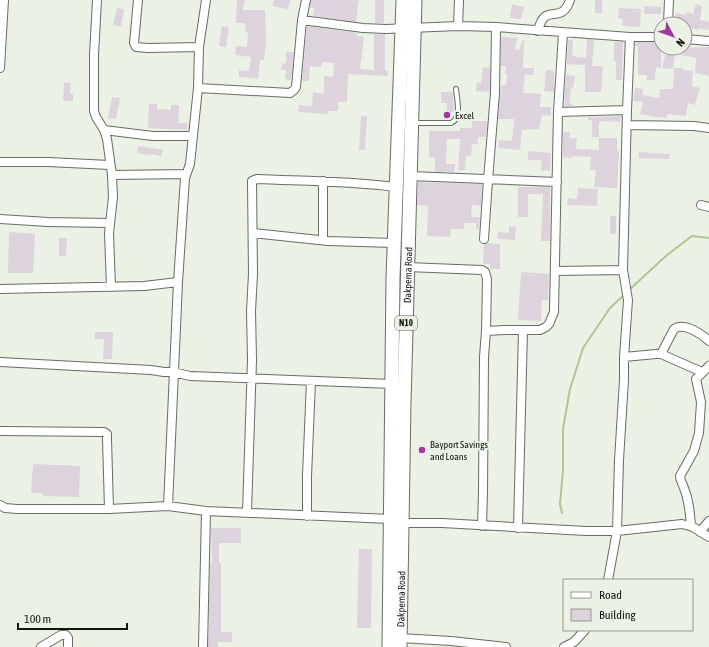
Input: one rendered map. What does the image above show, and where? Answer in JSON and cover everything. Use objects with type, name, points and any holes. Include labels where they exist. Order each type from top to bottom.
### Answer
[{"type":"highway","name":"Dakpema Road","points":[[389,647],[396,521],[412,123],[407,29],[403,0]]},
{"type":"highway","name":"Dakpema Road","points":[[400,642],[392,384],[394,243],[396,187],[407,29],[415,0]]},
{"type":"street","points":[[0,68],[4,0]]},
{"type":"street","points":[[97,0],[94,55],[94,111],[104,130],[109,145],[112,175],[113,197],[109,223],[111,287]]},
{"type":"street","points":[[138,0],[134,43],[136,47],[199,46]]},
{"type":"street","points":[[168,506],[173,372],[186,174],[190,164],[198,88],[199,46],[206,0]]},
{"type":"street","points":[[198,88],[293,92],[296,87],[302,20],[306,0]]},
{"type":"street","points":[[458,26],[459,0]]},
{"type":"street","points":[[538,31],[542,18],[545,14],[562,12],[566,9],[570,0]]},
{"type":"street","points":[[668,16],[669,0]]},
{"type":"street","points":[[302,20],[363,28],[407,29],[458,26],[496,27],[630,38],[653,37]]},
{"type":"street","points":[[484,239],[495,92],[496,27]]},
{"type":"street","points":[[486,331],[544,329],[551,321],[554,312],[558,112],[563,33]]},
{"type":"street","points":[[608,579],[617,531],[624,357],[628,300],[624,270],[630,38]]},
{"type":"street","points":[[693,40],[709,41]]},
{"type":"street","points":[[558,112],[627,110]]},
{"type":"street","points":[[628,125],[694,126],[709,128]]},
{"type":"street","points":[[104,130],[153,136],[192,136]]},
{"type":"street","points":[[0,162],[48,162],[110,165]]},
{"type":"street","points":[[112,175],[186,174]]},
{"type":"street","points":[[410,176],[557,182]]},
{"type":"street","points":[[247,512],[253,233],[252,181],[257,179],[323,181],[370,183],[396,187]]},
{"type":"street","points":[[322,240],[323,181]]},
{"type":"street","points":[[0,219],[48,222],[109,223]]},
{"type":"street","points":[[253,233],[322,240],[394,243]]},
{"type":"street","points":[[407,267],[482,270],[488,278],[484,352],[484,477],[482,526]]},
{"type":"street","points":[[555,271],[624,270]]},
{"type":"street","points":[[0,289],[144,286],[178,282]]},
{"type":"street","points":[[661,354],[674,329],[681,326],[700,333],[709,341]]},
{"type":"street","points":[[518,528],[523,330]]},
{"type":"street","points":[[624,357],[661,354],[702,372]]},
{"type":"street","points":[[0,362],[151,370],[173,372],[190,376],[392,384]]},
{"type":"street","points":[[691,526],[690,512],[684,488],[680,481],[680,476],[698,441],[701,418],[701,402],[696,380],[709,366]]},
{"type":"street","points":[[308,516],[307,476],[311,381]]},
{"type":"street","points":[[0,431],[63,430],[104,432],[107,434],[109,509]]},
{"type":"street","points":[[0,505],[6,508],[17,509],[109,509],[168,506],[206,511],[586,531],[617,531],[677,524],[691,526],[709,537]]},
{"type":"street","points":[[203,647],[206,511]]},
{"type":"street","points":[[700,532],[709,521]]},
{"type":"street","points":[[564,647],[575,644],[584,631]]},
{"type":"street","points":[[41,647],[61,635],[68,638],[68,647]]},
{"type":"street","points":[[400,642],[451,641],[506,647]]},
{"type":"lane","points":[[412,123],[451,123],[455,121],[458,117],[456,89]]},
{"type":"building","points":[[237,0],[245,0],[243,10],[265,10],[266,40],[264,60],[260,60],[258,79],[239,77],[239,70],[249,71],[251,57],[235,55],[236,46],[247,47],[248,32],[246,32],[245,23],[236,23]]},
{"type":"building","points":[[274,0],[290,0],[288,9],[272,6]]},
{"type":"building","points":[[311,0],[359,0],[356,22],[313,16],[314,8],[310,7]]},
{"type":"building","points":[[375,0],[384,0],[384,23],[375,23]]},
{"type":"building","points":[[595,0],[602,0],[602,13],[595,13]]},
{"type":"building","points":[[512,4],[524,7],[521,19],[510,18]]},
{"type":"building","points":[[696,4],[702,6],[700,20],[709,22],[709,30],[693,29],[693,16],[675,16],[676,13],[686,15],[687,12],[693,14]]},
{"type":"building","points":[[645,6],[661,7],[661,14],[644,14]]},
{"type":"building","points":[[117,8],[124,9],[121,27],[113,25]]},
{"type":"building","points":[[619,8],[641,9],[640,27],[622,26],[623,19],[618,18]]},
{"type":"building","points":[[222,26],[229,27],[226,47],[219,46]]},
{"type":"building","points":[[307,26],[357,33],[356,36],[364,37],[360,69],[374,70],[374,34],[385,34],[385,71],[388,71],[387,76],[348,74],[347,102],[338,102],[338,111],[328,111],[327,114],[298,112],[299,105],[312,106],[313,92],[324,94],[324,76],[333,77],[334,63],[322,62],[321,67],[310,66],[309,81],[302,81]]},
{"type":"building","points":[[501,37],[517,38],[515,49],[519,50],[524,40],[523,68],[534,68],[534,75],[525,75],[523,93],[541,94],[540,107],[551,107],[551,116],[542,115],[539,129],[522,130],[520,150],[498,148],[499,140],[512,141],[514,119],[498,119],[501,85],[506,85],[507,74],[505,74],[506,66],[501,66]]},
{"type":"building","points":[[587,39],[594,40],[592,66],[603,66],[601,92],[585,92],[585,65],[567,64],[568,40],[573,40],[572,56],[586,58]]},
{"type":"building","points":[[614,42],[623,42],[622,80],[616,80]]},
{"type":"building","points":[[636,42],[653,42],[653,56],[661,56],[661,68],[656,67],[655,80],[647,80],[647,75],[638,75],[638,46],[635,46]]},
{"type":"building","points":[[693,47],[709,47],[709,76],[695,73],[696,58],[686,56],[693,56]]},
{"type":"building","points":[[286,52],[294,52],[291,80],[285,79],[286,70],[281,70],[282,63],[286,64]]},
{"type":"building","points":[[665,56],[675,56],[673,69],[662,68]]},
{"type":"building","points":[[483,67],[490,68],[490,92],[476,91],[477,83],[481,83]]},
{"type":"building","points":[[674,68],[683,68],[682,70],[693,71],[692,86],[700,88],[695,105],[688,103],[686,116],[667,114],[667,118],[640,114],[643,102],[633,101],[635,88],[643,89],[642,95],[659,98],[660,89],[673,89]]},
{"type":"building","points":[[546,70],[554,71],[554,92],[544,91]]},
{"type":"building","points":[[566,75],[575,76],[573,88],[571,88],[569,103],[572,104],[572,106],[564,106]]},
{"type":"building","points":[[64,82],[71,83],[70,94],[73,94],[73,101],[63,101]]},
{"type":"building","points":[[441,92],[453,92],[454,112],[447,112],[447,103],[441,103]]},
{"type":"building","points":[[112,97],[120,98],[116,119],[108,118]]},
{"type":"building","points":[[149,104],[157,104],[157,109],[171,110],[171,105],[179,105],[178,123],[188,123],[187,130],[148,128]]},
{"type":"building","points":[[361,116],[367,116],[365,150],[359,150]]},
{"type":"building","points":[[621,116],[620,122],[599,122],[599,137],[592,137],[592,120],[588,120],[588,117]]},
{"type":"building","points":[[472,121],[487,121],[486,137],[478,137],[478,144],[472,144],[471,156],[466,156],[465,170],[458,170],[460,139],[447,139],[446,164],[455,164],[454,172],[435,172],[435,157],[429,157],[429,131],[460,131],[460,128],[472,128]]},
{"type":"building","points":[[563,132],[570,132],[569,138],[577,138],[576,149],[599,150],[599,138],[617,138],[617,151],[619,151],[617,188],[594,187],[596,170],[590,170],[591,157],[563,157]]},
{"type":"building","points":[[138,146],[163,150],[161,156],[137,153]]},
{"type":"building","points":[[528,151],[551,153],[550,171],[541,170],[542,160],[528,160]]},
{"type":"building","points":[[639,152],[670,154],[669,159],[639,158]]},
{"type":"building","points":[[418,182],[482,184],[481,206],[472,205],[471,217],[480,217],[479,229],[476,229],[476,223],[464,223],[464,229],[451,229],[450,237],[427,236],[428,206],[417,205]]},
{"type":"building","points":[[518,187],[550,187],[550,241],[541,241],[543,194],[528,194],[528,217],[518,217]]},
{"type":"building","points":[[578,188],[598,189],[597,206],[567,205],[568,198],[577,199]]},
{"type":"building","points":[[610,216],[616,216],[616,234],[610,234]]},
{"type":"building","points":[[509,226],[516,227],[515,240],[497,239],[498,232],[509,233]]},
{"type":"building","points":[[9,232],[35,234],[33,273],[8,273]]},
{"type":"building","points":[[59,238],[67,238],[66,256],[59,256]]},
{"type":"building","points":[[484,244],[500,244],[500,269],[490,269],[490,264],[483,264]]},
{"type":"building","points":[[521,272],[549,274],[548,300],[542,300],[541,321],[518,320]]},
{"type":"building","points":[[95,332],[113,332],[112,359],[103,359],[104,339],[95,339]]},
{"type":"building","points":[[33,464],[80,466],[79,497],[43,496],[43,493],[31,493]]},
{"type":"building","points":[[211,528],[241,528],[241,543],[219,543],[219,563],[221,563],[221,632],[232,632],[232,642],[218,642],[218,647],[208,647],[210,563],[212,563]]},
{"type":"building","points":[[359,549],[372,549],[371,628],[357,628]]},
{"type":"waterway","points":[[629,290],[667,255],[692,236],[709,238]]},
{"type":"waterway","points":[[562,513],[560,504],[563,470],[563,429],[570,389],[583,348],[610,308],[625,294]]},
{"type":"place","name":"Excel","points":[[447,115]]},
{"type":"place","name":"Bayport Savings and Loans","points":[[422,450]]}]
